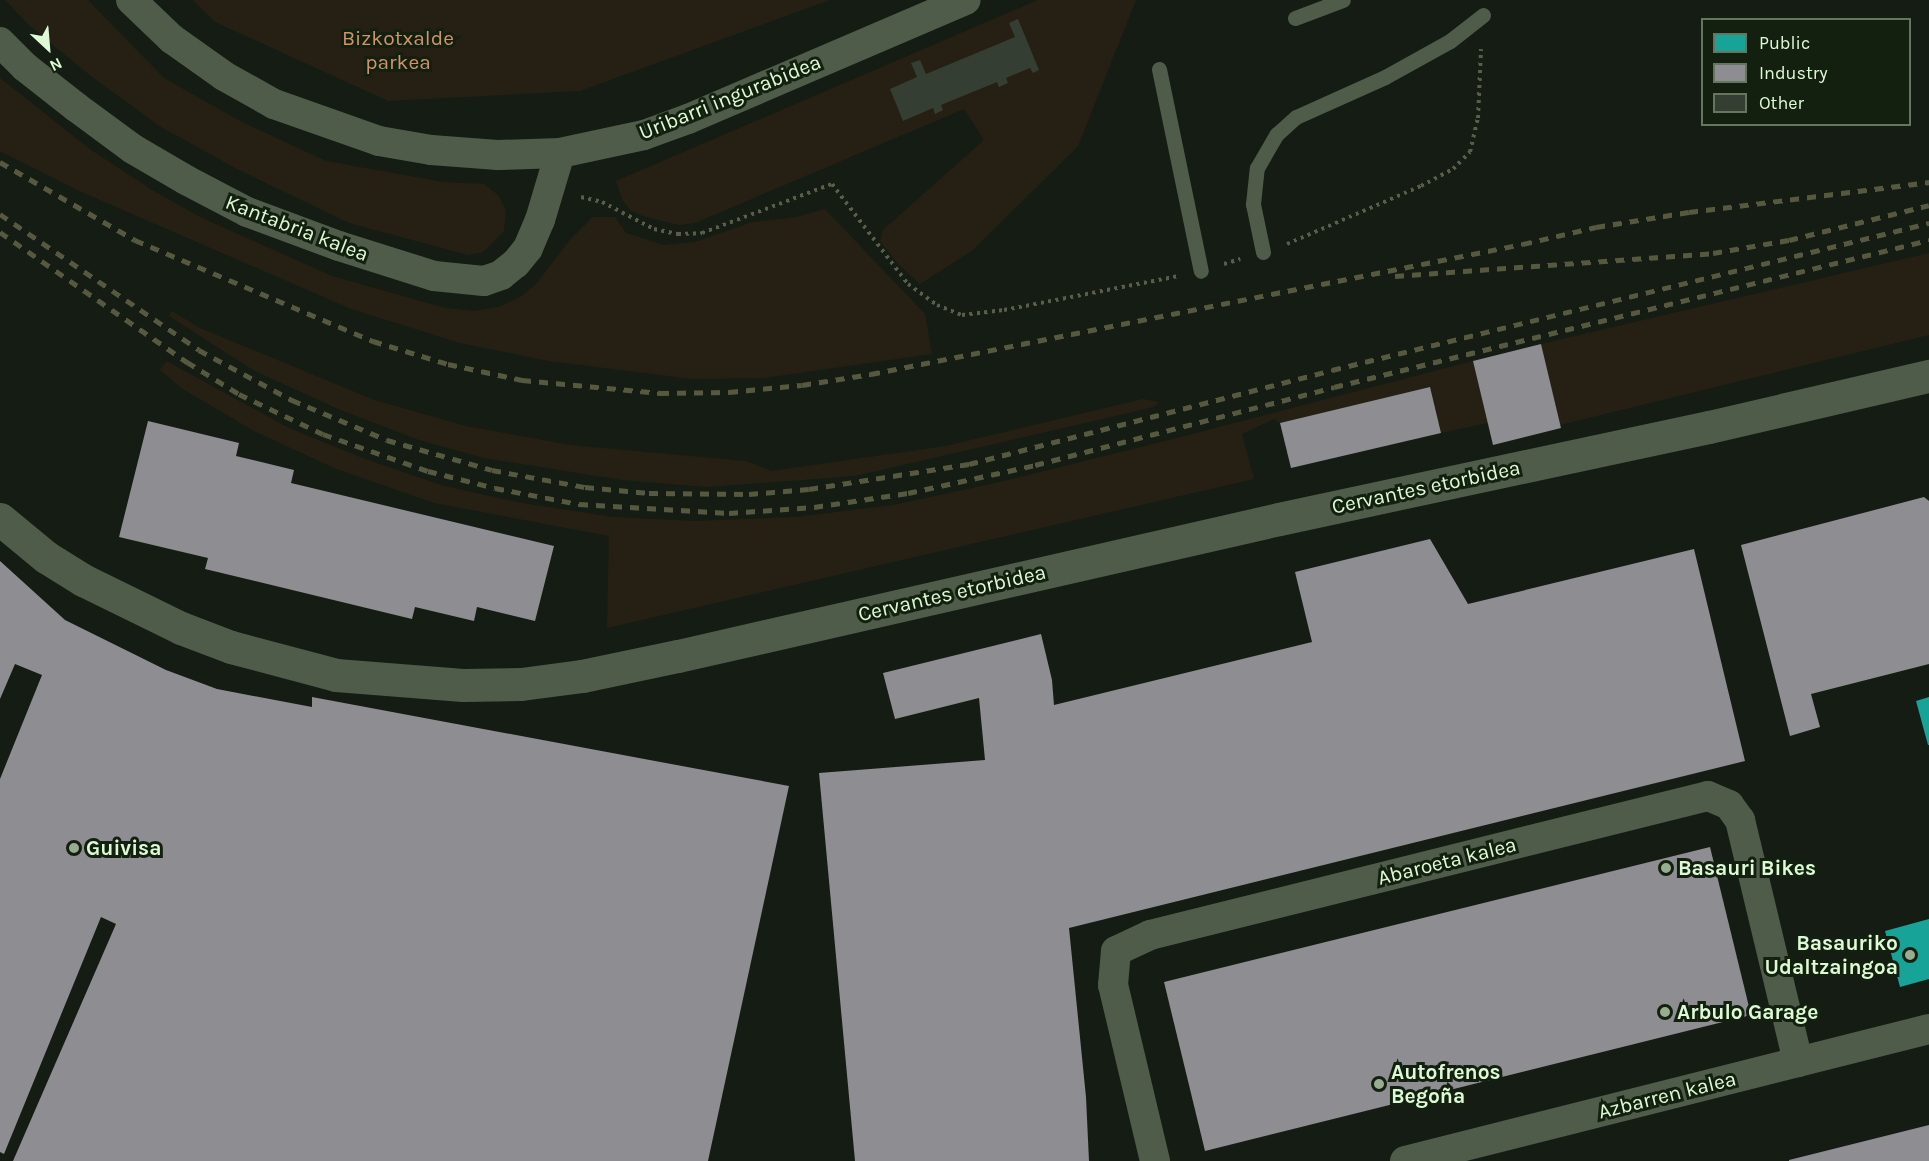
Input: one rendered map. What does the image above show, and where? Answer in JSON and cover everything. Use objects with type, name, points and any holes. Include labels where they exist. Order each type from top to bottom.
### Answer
[{"type":"street","name":"Uribarri ingurabidea","points":[[131,0],[172,39],[224,76],[274,104],[379,141],[431,150],[498,155],[560,153],[644,135],[688,119],[966,0]]},
{"type":"street","name":"Kantabria kalea","points":[[0,42],[26,67],[76,107],[133,148],[186,180],[247,212],[339,246],[434,276],[476,282],[492,279],[509,269],[528,248],[550,189],[560,153]]},
{"type":"street","name":"Cervantes etorbidea","points":[[0,519],[46,557],[83,580],[181,628],[231,647],[336,675],[463,685],[521,684],[582,676],[678,656],[1268,521],[1709,427],[1929,376]]},
{"type":"street","name":"Abaroeta kalea","points":[[1155,1161],[1113,985],[1116,951],[1150,935],[1708,796],[1729,805],[1740,820],[1798,1062]]},
{"type":"street","name":"Azbarren kalea","points":[[1405,1161],[1929,1029]]},
{"type":"lane","points":[[1295,18],[1343,0]]},
{"type":"lane","points":[[1263,252],[1253,204],[1257,168],[1277,134],[1296,117],[1320,104],[1384,77],[1450,40],[1483,15]]},
{"type":"lane","points":[[1159,69],[1201,271]]},
{"type":"path","points":[[550,189],[602,202],[654,229],[678,234],[702,233],[832,184],[908,284],[937,305],[962,315],[1004,310],[1201,271],[1263,252],[1421,186],[1453,169],[1470,152],[1478,118],[1483,15]]},
{"type":"green space","points":[[5,0],[88,0],[164,78],[240,121],[326,161],[443,182],[484,184],[499,196],[506,211],[504,231],[483,252],[468,255],[349,223],[237,169],[161,127],[92,77],[30,26]]},
{"type":"green space","name":"Bizkotxalde parkea","points":[[193,0],[830,0],[580,91],[388,101],[215,22]]},
{"type":"green space","points":[[1038,0],[1136,0],[1078,146],[973,250],[920,284],[897,263],[880,241],[883,230],[984,140],[964,109],[695,223],[679,225],[646,217],[631,211],[622,199],[616,181]]},
{"type":"green space","points":[[0,78],[91,150],[152,190],[202,218],[332,276],[445,308],[475,311],[499,307],[522,296],[537,283],[569,241],[593,217],[615,217],[626,233],[663,245],[695,242],[752,222],[797,217],[825,209],[925,314],[932,354],[764,378],[693,379],[549,361],[460,343],[351,309],[77,190],[0,151]]},
{"type":"green space","points":[[1929,253],[1929,335],[1560,425],[1541,344]]},
{"type":"green space","points":[[172,311],[200,328],[374,400],[466,426],[570,445],[746,461],[772,471],[946,446],[1143,399],[1159,402],[1154,407],[855,476],[707,487],[622,480],[484,458],[419,440],[338,409],[253,370],[169,316]]},
{"type":"green space","points":[[166,361],[289,428],[365,459],[444,486],[522,503],[613,517],[696,521],[796,517],[893,505],[1000,482],[1473,361],[1488,423],[1441,433],[1430,388],[1280,423],[1274,419],[1242,434],[1254,479],[607,628],[609,536],[434,503],[334,468],[254,431],[181,388],[160,370]]},
{"type":"building: Public","points":[[1929,697],[1929,745],[1928,745],[1916,701]]},
{"type":"building: Public","name":"Basauriko Udaltzaingoa","points":[[1929,919],[1929,979],[1900,987],[1885,931]]},
{"type":"building: Industry","points":[[1541,344],[1561,428],[1493,445],[1473,361]]},
{"type":"building: Industry","points":[[1430,387],[1441,433],[1291,468],[1280,423]]},
{"type":"building: Industry","points":[[148,421],[239,443],[236,456],[294,470],[291,483],[554,546],[535,621],[477,607],[474,621],[415,607],[412,619],[205,569],[208,558],[119,537]]},
{"type":"building: Industry","points":[[1924,497],[1929,501],[1929,664],[1811,694],[1820,727],[1790,736],[1741,545]]},
{"type":"building: Industry","points":[[1430,539],[1468,604],[1694,549],[1745,761],[1069,928],[1086,1097],[1089,1161],[855,1161],[819,773],[985,760],[979,698],[895,719],[883,673],[1041,634],[1052,680],[1054,705],[1312,642],[1295,572]]},
{"type":"building: Industry","points":[[0,561],[65,620],[166,670],[217,689],[312,707],[312,697],[789,786],[708,1161],[13,1161],[116,924],[101,917],[4,1154],[0,1152],[0,779],[42,675],[15,664],[0,699]]},
{"type":"building: Industry","points":[[1710,847],[1751,1015],[1205,1151],[1164,982]]},
{"type":"building: Industry","points":[[1929,1125],[1929,1161],[1789,1161],[1789,1160]]},
{"type":"building: Other","points":[[1018,19],[1039,70],[1033,73],[1030,68],[1006,78],[1008,83],[999,87],[997,82],[941,105],[943,110],[935,114],[933,108],[903,121],[890,89],[917,77],[911,63],[920,60],[926,74],[1015,37],[1009,23]]},
{"type":"railway","points":[[0,162],[135,240],[373,341],[448,364],[522,380],[660,393],[729,392],[802,385],[871,374],[1523,244],[1596,227],[1689,212],[1929,182]]},
{"type":"railway","points":[[1395,276],[1713,253],[1789,240],[1929,205]]},
{"type":"railway","points":[[0,214],[199,350],[292,400],[387,440],[492,470],[585,487],[649,493],[749,494],[809,489],[969,464],[1332,370],[1929,223]]},
{"type":"railway","points":[[0,232],[187,362],[239,394],[323,434],[428,471],[495,488],[579,504],[729,513],[814,507],[908,493],[1035,465],[1334,387],[1929,240]]},
{"type":"place","name":"Guivisa","points":[[74,848]]},
{"type":"place","name":"Basauri Bikes","points":[[1666,868]]},
{"type":"place","name":"Basauriko Udaltzaingoa","points":[[1910,955]]},
{"type":"place","name":"Arbulo Garage","points":[[1665,1012]]},
{"type":"place","name":"Autofrenos Begoña","points":[[1379,1084]]}]
